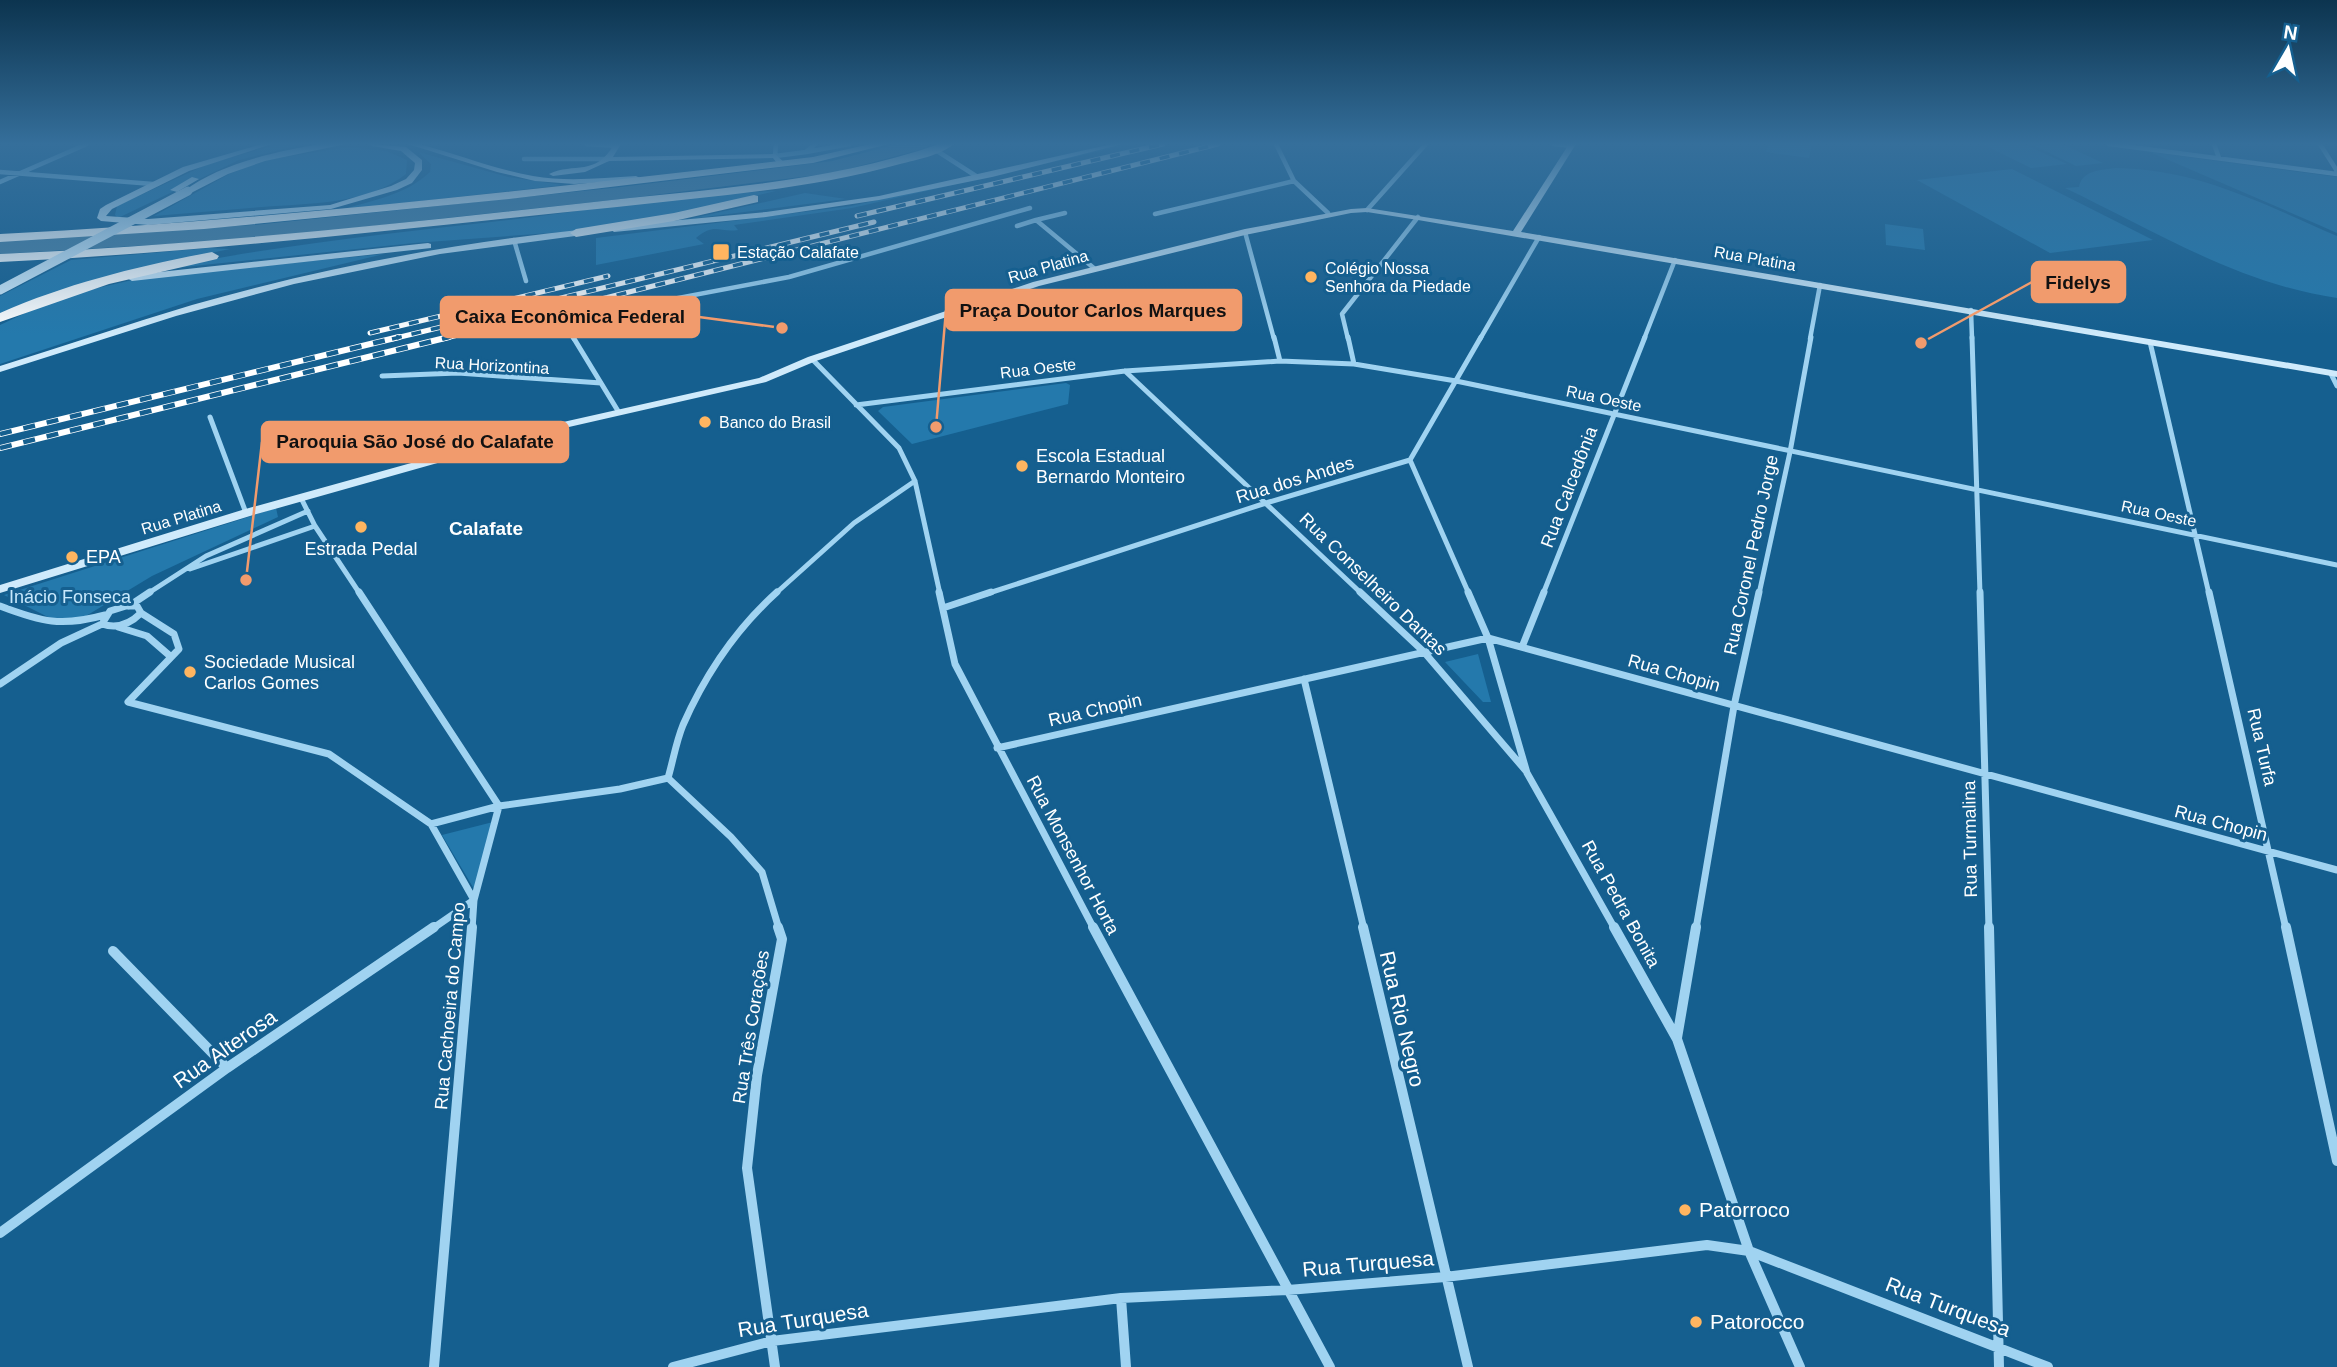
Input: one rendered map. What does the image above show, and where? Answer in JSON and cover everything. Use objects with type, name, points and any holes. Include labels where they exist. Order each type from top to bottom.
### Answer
[{"type":"highway","points":[[0,237],[141,231],[388,208]]},
{"type":"highway","points":[[0,258],[217,244],[572,208]]},
{"type":"highway","points":[[576,233],[714,208]]},
{"type":"highway","points":[[141,231],[233,216]]},
{"type":"highway","points":[[0,318],[79,288],[158,266],[228,253],[429,224]]},
{"type":"street","points":[[108,208],[101,218],[148,222],[322,208]]},
{"type":"street","points":[[0,282],[140,208]]},
{"type":"street","points":[[0,290],[156,208]]},
{"type":"street","points":[[79,288],[142,275],[514,240],[815,208]]},
{"type":"street","points":[[618,411],[562,320],[789,277],[1030,208]]},
{"type":"street","points":[[1155,214],[1181,208]]},
{"type":"street","points":[[1322,208],[1328,213]]},
{"type":"street","points":[[1516,233],[1532,208]]},
{"type":"street","name":"Rua Platina","points":[[0,589],[246,513],[545,429],[762,380],[812,359],[1036,284],[1328,213],[1367,210],[1418,217],[2334,374]]},
{"type":"street","points":[[1017,226],[1065,212]]},
{"type":"street","points":[[1354,363],[1342,314],[1418,217]]},
{"type":"street","points":[[1036,220],[1095,269]]},
{"type":"street","points":[[1245,232],[1280,360]]},
{"type":"street","points":[[1410,460],[1539,237]]},
{"type":"street","points":[[514,240],[526,281]]},
{"type":"street","points":[[0,369],[197,307],[337,271],[514,240]]},
{"type":"street","name":"Rua Calcedônia","points":[[1522,647],[1675,260]]},
{"type":"street","name":"Rua Coronel Pedro Jorge","points":[[1676,1039],[1734,706],[1790,452],[1819,285]]},
{"type":"street","name":"Rua Turmalina","points":[[1971,310],[1986,776],[1999,1367]]},
{"type":"street","name":"Rua Turfa","points":[[2150,342],[2270,853],[2337,1161]]},
{"type":"street","name":"Rua Monsenhor Horta","points":[[812,359],[899,448],[915,481],[955,664],[997,748],[1330,1367]]},
{"type":"street","name":"Rua Oeste","points":[[856,405],[1125,371],[1280,360],[1354,363],[1456,381],[2337,565]]},
{"type":"street","name":"Rua Conselheiro Dantas","points":[[1125,371],[1424,652],[1527,773]]},
{"type":"street","name":"Rua Horizontina","points":[[382,376],[458,373],[601,383]]},
{"type":"street","points":[[2334,374],[2337,386]]},
{"type":"street","points":[[210,417],[246,513]]},
{"type":"street","name":"Rua dos Andes","points":[[943,608],[1266,503],[1410,460]]},
{"type":"street","name":"Rua Pedra Bonita","points":[[1410,460],[1488,638],[1527,773],[1676,1039],[1749,1251],[1800,1367]]},
{"type":"street","points":[[431,824],[499,806],[620,789],[668,778],[682,727],[712,670],[734,637],[773,596],[854,523],[915,481]]},
{"type":"street","points":[[301,498],[315,526],[499,806]]},
{"type":"street","points":[[0,606],[50,625],[66,625],[105,615],[130,606],[206,556],[308,511]]},
{"type":"street","points":[[177,573],[315,526]]},
{"type":"street","points":[[130,606],[137,606],[141,613],[174,634],[179,649],[128,702],[330,754],[431,824],[474,900]]},
{"type":"street","points":[[117,627],[132,621],[141,613]]},
{"type":"street","points":[[102,624],[105,615]]},
{"type":"street","points":[[0,684],[72,636],[102,624],[141,631],[159,642],[170,656]]},
{"type":"street","name":"Rua Chopin","points":[[997,748],[1488,638],[2337,870]]},
{"type":"street","name":"Rua Rio Negro","points":[[1304,680],[1468,1367]]},
{"type":"street","name":"Rua Três Corações","points":[[668,778],[731,837],[762,872],[782,939],[757,1075],[747,1168],[775,1367]]},
{"type":"street","name":"Rua Cachoeira do Campo","points":[[434,1367],[474,900],[499,806]]},
{"type":"street","name":"Rua Alterosa","points":[[0,1233],[227,1068],[474,900]]},
{"type":"street","points":[[113,951],[227,1068]]},
{"type":"street","name":"Rua Turquesa","points":[[673,1367],[772,1340],[1121,1298],[1288,1290],[1445,1276],[1707,1245],[1749,1251],[2049,1367]]},
{"type":"street","points":[[1121,1298],[1126,1367]]},
{"type":"green space","points":[[117,208],[139,208],[118,218],[115,215]]},
{"type":"green space","points":[[169,208],[258,208],[154,216]]},
{"type":"green space","points":[[603,208],[705,208],[577,231],[414,243],[155,270],[336,240]]},
{"type":"green space","points":[[739,208],[777,208],[689,219]]},
{"type":"green space","points":[[853,208],[734,225],[738,230],[732,231],[708,230],[696,238],[704,244],[596,265],[596,238]]},
{"type":"green space","points":[[1968,208],[2089,208],[2153,240],[2050,253]]},
{"type":"green space","points":[[2104,208],[2272,208],[2337,236],[2337,298],[2266,281],[2164,238]]},
{"type":"green space","points":[[2279,208],[2337,208],[2337,233]]},
{"type":"green space","points":[[1885,224],[1923,229],[1925,250],[1886,245]]},
{"type":"green space","points":[[209,248],[230,249],[114,277],[0,314],[0,296],[71,260]]},
{"type":"green space","points":[[384,254],[197,299],[0,364],[0,325],[38,307],[80,292],[141,278]]},
{"type":"green space","points":[[1066,383],[1070,385],[1068,404],[912,444],[878,411],[883,407]]},
{"type":"green space","name":"Inácio Fonseca","points":[[276,508],[278,517],[152,576],[81,619],[58,622],[4,595]]},
{"type":"green space","points":[[1478,654],[1491,702],[1483,702],[1445,662]]},
{"type":"green space","points":[[493,822],[474,889],[442,835]]},
{"type":"waterway","points":[[0,247],[253,232],[481,208]]},
{"type":"railway","points":[[857,216],[892,208]]},
{"type":"railway","points":[[442,339],[964,208]]},
{"type":"railway","points":[[392,339],[874,222]]},
{"type":"railway","points":[[370,333],[608,276]]},
{"type":"railway","points":[[0,434],[399,337]]},
{"type":"railway","points":[[0,448],[449,337]]},
{"type":"place","name":"Estação Calafate","points":[[721,252]]},
{"type":"place","name":"Colégio Nossa Senhora da Piedade","points":[[1311,277]]},
{"type":"place","name":"Caixa Econômica Federal","points":[[782,328]]},
{"type":"place","name":"Fidelys","points":[[1921,343]]},
{"type":"place","name":"Banco do Brasil","points":[[705,422]]},
{"type":"place","name":"Praça Doutor Carlos Marques","points":[[936,427]]},
{"type":"place","name":"Escola Estadual Bernardo Monteiro","points":[[1022,466]]},
{"type":"place","name":"Estrada Pedal","points":[[361,527]]},
{"type":"place","name":"EPA","points":[[72,557]]},
{"type":"place","name":"Paroquia São José do Calafate","points":[[246,580]]},
{"type":"place","name":"Sociedade Musical Carlos Gomes","points":[[190,672]]},
{"type":"place","name":"Patorroco","points":[[1685,1210]]},
{"type":"place","name":"Patorocco","points":[[1696,1322]]},
{"type":"district","name":"Calafate","points":[[486,528]]}]
